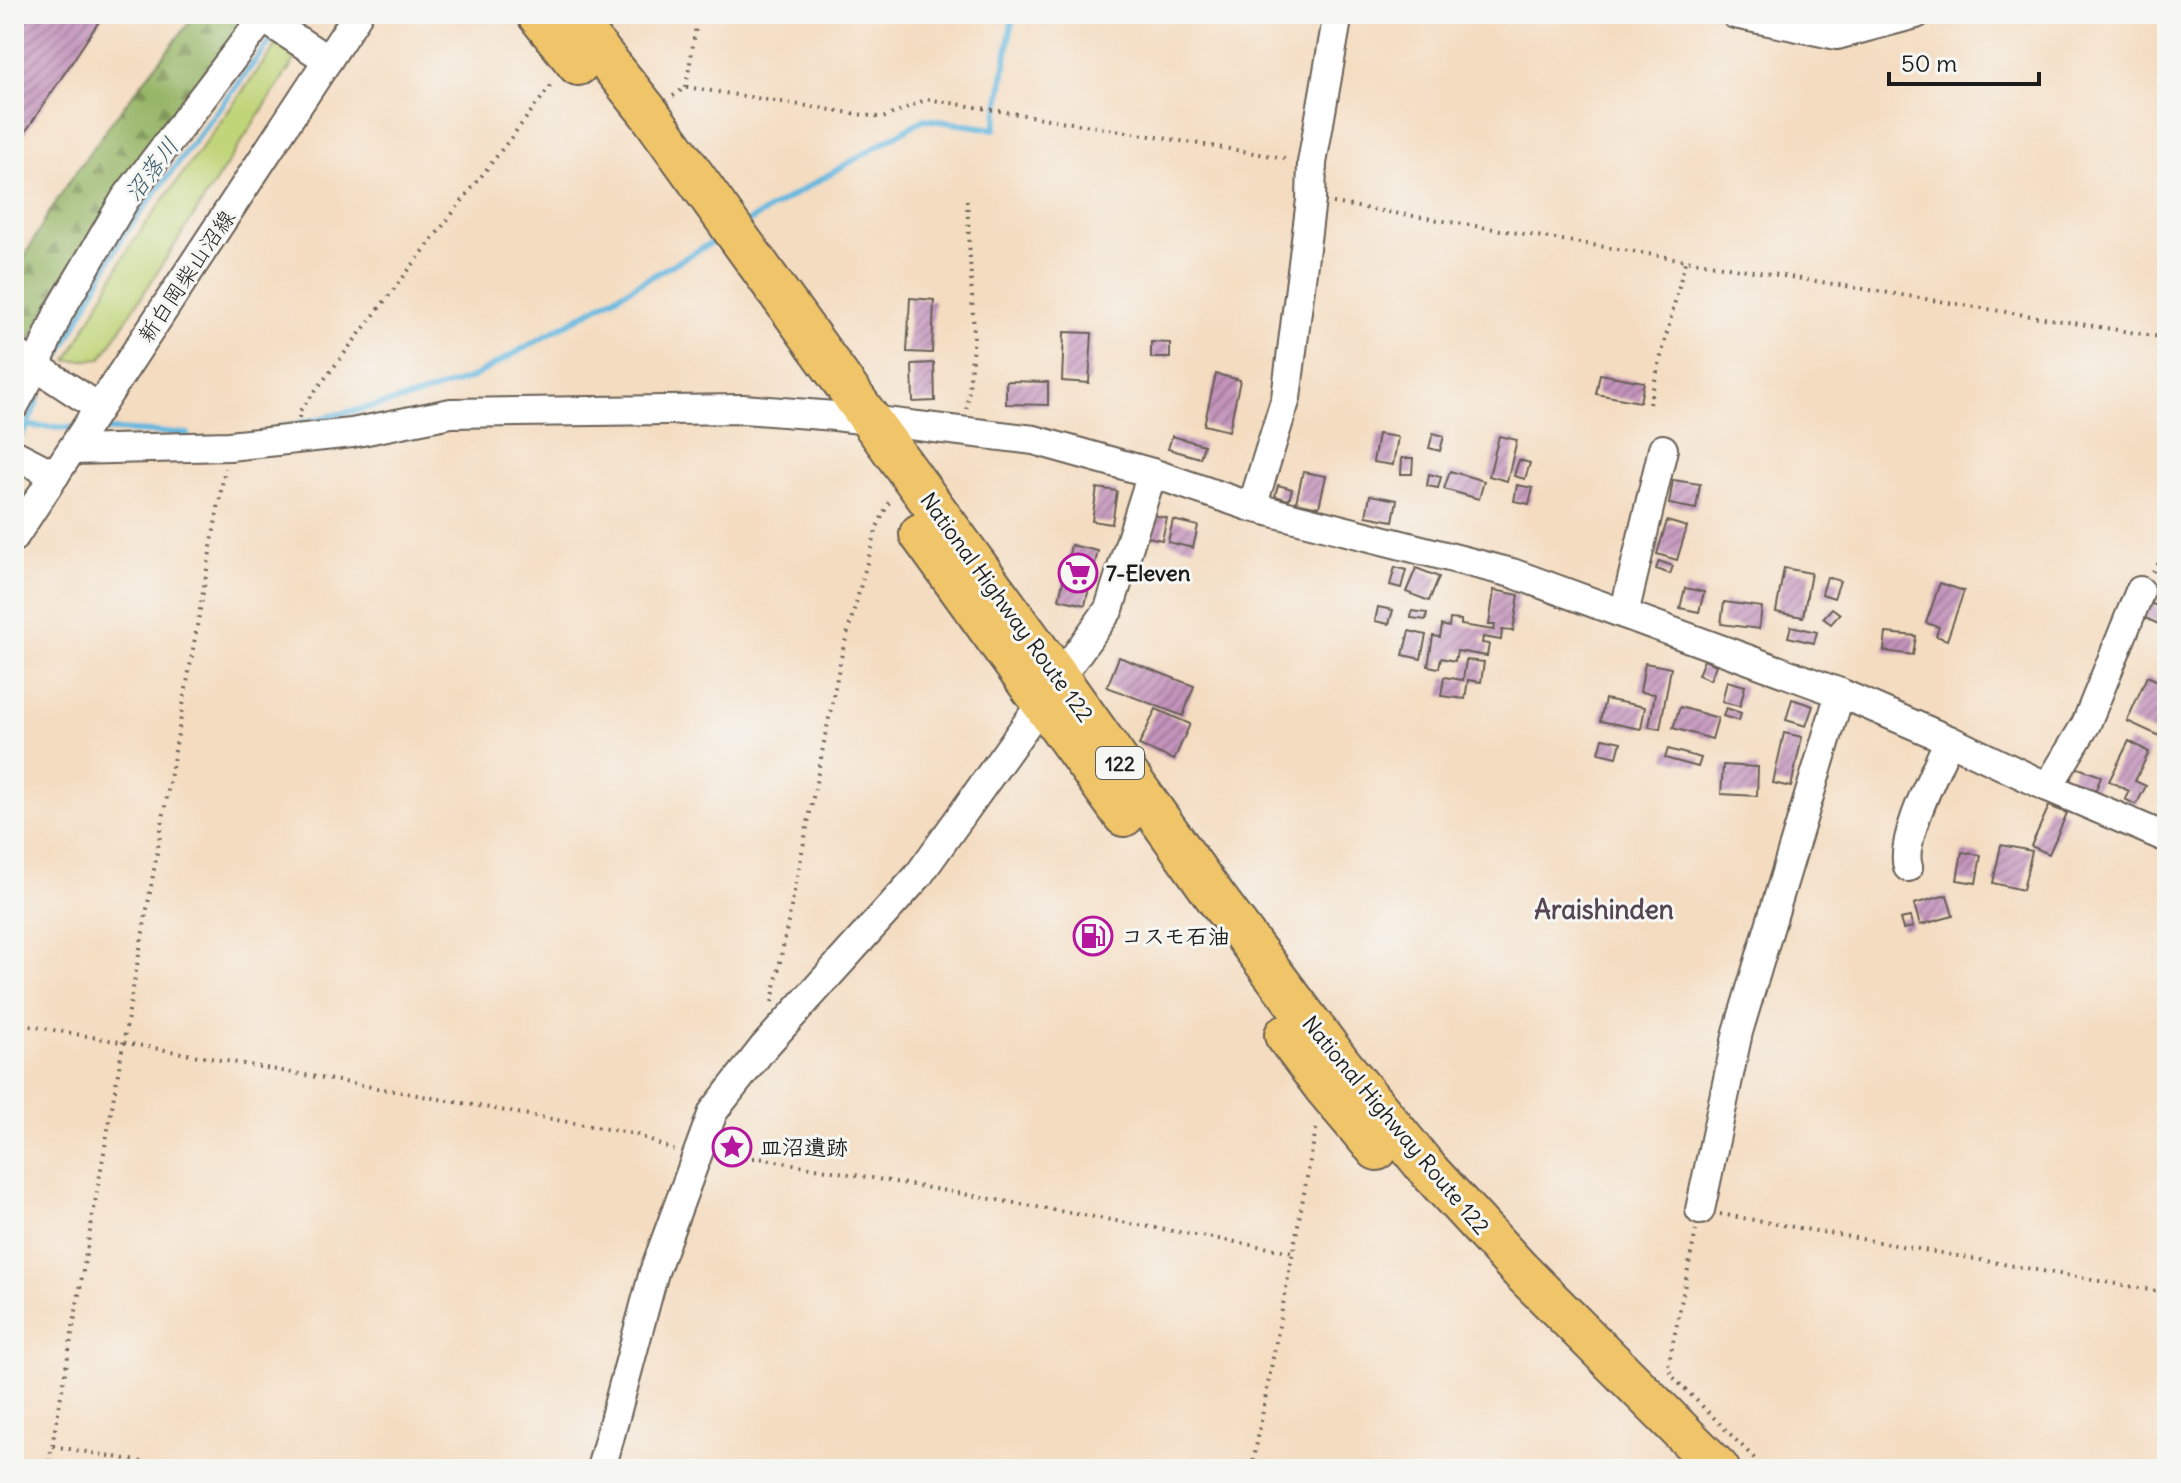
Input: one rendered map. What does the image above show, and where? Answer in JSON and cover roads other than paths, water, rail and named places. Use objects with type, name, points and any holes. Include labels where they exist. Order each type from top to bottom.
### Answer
[{"type":"highway","name":"National Highway Route 122","points":[[537,14],[853,419],[1050,690],[1324,1087],[1409,1188],[1502,1290],[1681,1469]]},
{"type":"highway","name":"National Highway Route 122","points":[[570,14],[649,113],[853,419],[892,495],[1227,913],[1342,1065],[1430,1172],[1520,1270],[1719,1469]]},
{"type":"street","name":"新白岡柴山沼線","points":[[14,537],[358,14]]},
{"type":"street","points":[[1252,507],[1286,398],[1311,200],[1312,163],[1338,14]]},
{"type":"street","points":[[1735,14],[1837,35],[1916,14]]},
{"type":"street","points":[[14,406],[25,359],[58,314],[125,199],[272,23],[328,60]]},
{"type":"street","points":[[25,359],[98,407]]},
{"type":"street","points":[[73,450],[229,446],[352,433],[451,413],[743,409],[1034,440],[1152,473],[1252,507],[1512,573],[1840,693],[2167,838]]},
{"type":"street","points":[[1624,614],[1663,449]]},
{"type":"street","points":[[18,456],[55,475]]},
{"type":"street","points":[[601,1469],[654,1272],[713,1112],[763,1048],[918,876],[1109,609],[1152,473]]},
{"type":"street","points":[[2048,787],[2086,724],[2140,591]]},
{"type":"street","points":[[1700,1210],[1738,1032],[1840,693]]},
{"type":"street","points":[[1908,867],[1905,858],[1907,848],[1922,802],[1949,740]]},
{"type":"waterway","points":[[744,224],[924,119],[995,129],[1013,14]]},
{"type":"waterway","name":"沼落川","points":[[58,358],[122,237],[274,36]]},
{"type":"waterway","points":[[279,428],[410,398],[471,378],[720,238]]},
{"type":"waterway","name":"沼落川","points":[[15,445],[38,399]]},
{"type":"waterway","points":[[27,426],[76,428]]},
{"type":"waterway","points":[[96,429],[188,434]]},
{"type":"place","name":"7-Eleven","points":[[1078,573]]},
{"type":"place","name":"コスモ石油","points":[[1093,936]]},
{"type":"place","name":"皿沼遺跡","points":[[732,1147]]},
{"type":"district","name":"Araishinden","points":[[1604,909]]}]
